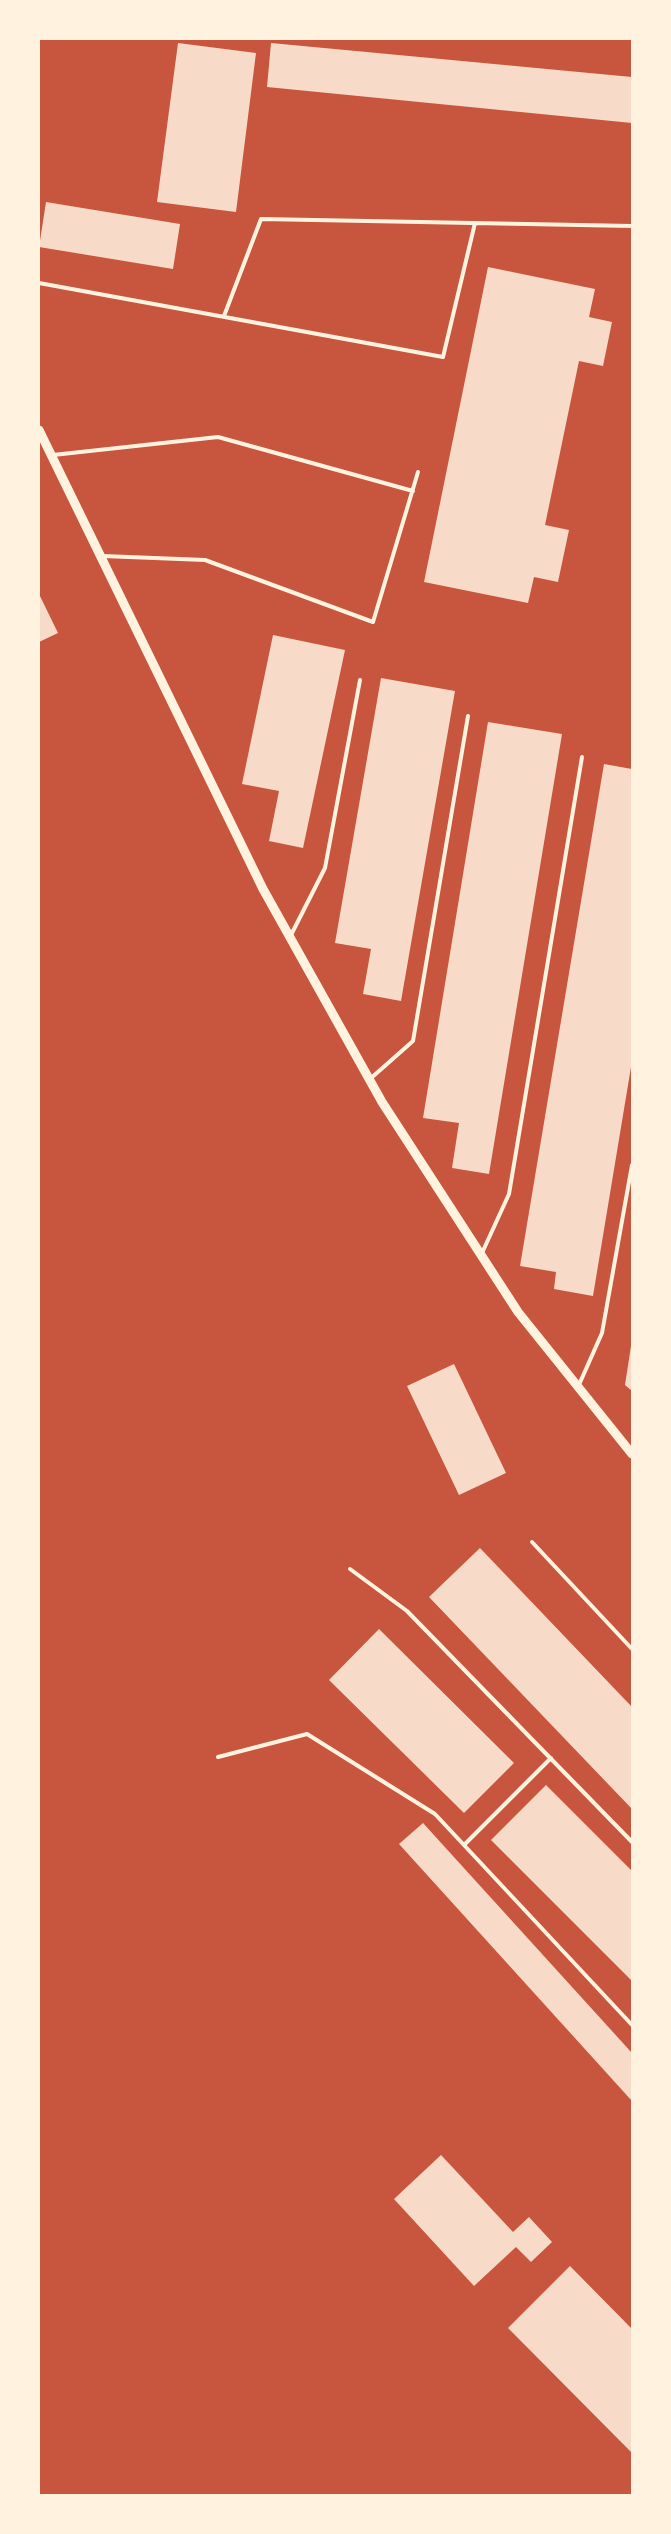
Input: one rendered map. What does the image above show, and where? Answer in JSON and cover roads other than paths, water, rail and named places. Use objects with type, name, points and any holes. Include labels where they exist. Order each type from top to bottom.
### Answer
[{"type":"street","points":[[39,430],[263,888],[370,1079],[518,1312],[632,1454]]},
{"type":"lane","points":[[224,316],[261,219],[632,226]]},
{"type":"lane","points":[[39,283],[443,357],[475,223]]},
{"type":"lane","points":[[51,455],[218,437],[412,491]]},
{"type":"lane","points":[[100,556],[205,560],[373,622],[418,472]]},
{"type":"lane","points":[[290,937],[325,868],[360,680]]},
{"type":"lane","points":[[370,1079],[413,1041],[468,716]]},
{"type":"lane","points":[[481,1255],[509,1194],[582,757]]},
{"type":"lane","points":[[578,1387],[602,1333],[632,1165]]},
{"type":"lane","points":[[532,1542],[632,1649]]},
{"type":"lane","points":[[350,1569],[407,1611],[632,1842]]},
{"type":"lane","points":[[218,1757],[306,1734],[435,1814],[632,2025]]},
{"type":"lane","points":[[464,1846],[551,1758]]}]
